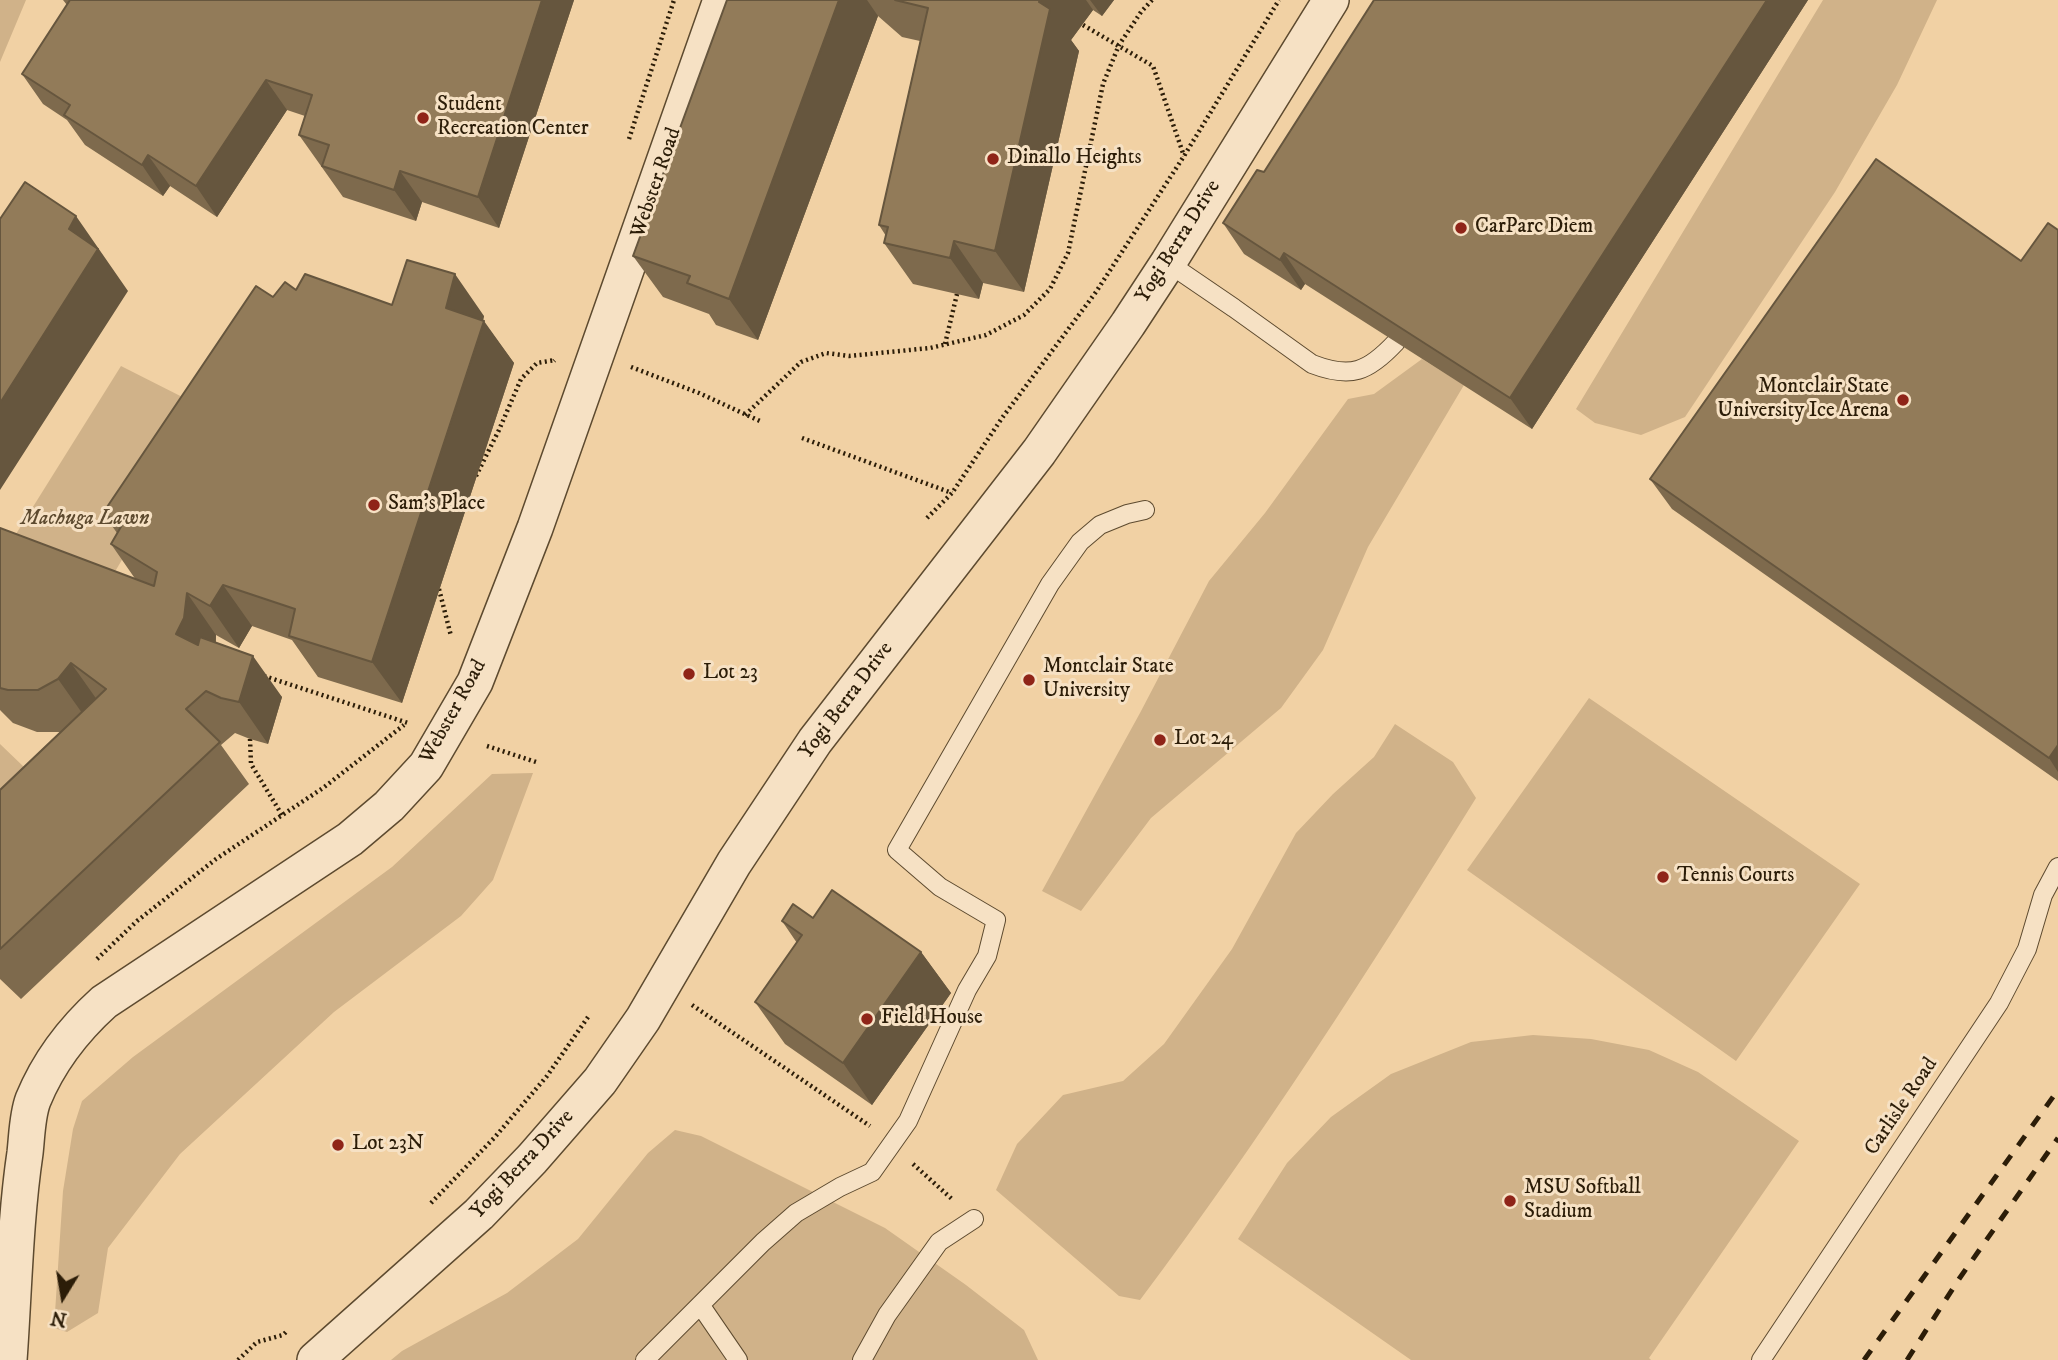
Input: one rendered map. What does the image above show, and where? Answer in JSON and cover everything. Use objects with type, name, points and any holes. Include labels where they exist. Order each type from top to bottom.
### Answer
[{"type":"street","name":"Webster Road","points":[[9,1360],[20,1182],[32,1103],[46,1074],[80,1024],[104,1002],[350,839],[389,806],[426,766],[475,682],[525,554],[721,0]]},
{"type":"street","name":"Yogi Berra Drive","points":[[315,1360],[479,1214],[532,1159],[600,1081],[643,1019],[734,863],[815,741],[1039,452],[1168,263],[1331,0]]},
{"type":"lane","points":[[1168,263],[1312,364],[1326,369],[1340,372],[1366,367],[1380,359],[1396,342]]},
{"type":"lane","points":[[645,1360],[763,1242],[796,1213],[872,1172],[908,1121],[967,989],[987,956],[996,920],[940,887],[897,850],[1050,584],[1080,542],[1100,525],[1144,510]]},
{"type":"lane","name":"Carlisle Road","points":[[1761,1360],[1999,1003],[2027,949],[2043,895],[2058,867]]},
{"type":"lane","points":[[862,1360],[887,1315],[939,1242],[974,1219]]},
{"type":"lane","points":[[701,1306],[738,1360]]},
{"type":"path","points":[[745,415],[801,362],[826,353],[849,356],[930,348],[986,335],[1024,314],[1050,289],[1068,253],[1103,84],[1119,45],[1152,0]]},
{"type":"path","points":[[927,518],[952,493],[1002,418],[1096,292],[1184,156],[1279,0]]},
{"type":"path","points":[[1083,24],[1153,66],[1176,131]]},
{"type":"path","points":[[945,344],[957,294]]},
{"type":"path","points":[[476,476],[521,379],[537,363],[555,360],[551,372]]},
{"type":"path","points":[[634,368],[699,393],[762,422]]},
{"type":"path","points":[[802,438],[952,493]]},
{"type":"path","points":[[439,589],[452,641]]},
{"type":"path","points":[[252,672],[408,723]]},
{"type":"path","points":[[90,965],[138,921],[216,859],[324,788],[408,723],[413,714]]},
{"type":"path","points":[[250,739],[251,764],[282,815]]},
{"type":"path","points":[[487,746],[537,762]]},
{"type":"path","points":[[682,998],[874,1129],[974,1219]]},
{"type":"path","points":[[431,1203],[495,1137],[547,1076],[588,1017]]},
{"type":"path","points":[[238,1360],[257,1342],[283,1335],[293,1326]]},
{"type":"green space","points":[[0,0],[26,0],[0,62]]},
{"type":"green space","points":[[1823,0],[1937,0],[1897,85],[1835,192],[1685,417],[1641,435],[1595,423],[1576,409]]},
{"type":"green space","points":[[1422,359],[1464,385],[1368,547],[1323,650],[1281,708],[1151,818],[1081,911],[1042,891],[1209,581],[1265,513],[1348,399],[1374,394]]},
{"type":"green space","name":"Machuga Lawn","points":[[121,366],[210,411],[110,580],[1,558]]},
{"type":"green space","name":"Tennis Courts","points":[[1589,698],[1860,884],[1736,1061],[1467,870]]},
{"type":"green space","points":[[1395,724],[1453,762],[1476,798],[1314,1053],[1229,1178],[1140,1300],[1119,1296],[996,1190],[1017,1144],[1063,1095],[1123,1081],[1164,1044],[1232,949],[1296,833],[1333,794],[1374,757]]},
{"type":"green space","points":[[0,744],[48,790],[0,839]]},
{"type":"green space","points":[[533,773],[493,880],[461,916],[334,1012],[180,1154],[108,1248],[98,1313],[67,1332],[54,1328],[63,1191],[73,1129],[82,1101],[133,1057],[392,867],[492,774]]},
{"type":"green space","name":"MSU Softball Stadium","points":[[1533,1035],[1591,1039],[1649,1050],[1698,1072],[1799,1141],[1649,1358],[1651,1360],[1411,1360],[1238,1239],[1287,1163],[1331,1117],[1391,1074],[1471,1042]]},
{"type":"green space","points":[[675,1130],[701,1136],[885,1228],[1024,1330],[1038,1360],[391,1360],[402,1351],[507,1293],[578,1239],[648,1153]]},
{"type":"building","name":"Student Recreation Center","points":[[70,0],[542,0],[478,197],[400,171],[394,190],[322,166],[329,145],[299,135],[312,95],[266,80],[196,186],[148,155],[142,165],[64,115],[70,105],[22,74]]},
{"type":"building","points":[[727,0],[839,0],[729,299],[687,283],[690,276],[633,256]]},
{"type":"building","points":[[895,0],[1041,0],[1039,2],[1050,9],[995,251],[954,241],[950,258],[884,243],[888,227],[879,225],[928,8]]},
{"type":"building","name":"CarParc Diem","points":[[1374,0],[1767,0],[1510,398],[1284,253],[1280,260],[1223,223],[1257,170],[1264,172]]},
{"type":"building","name":"Montclair State University Ice Arena","points":[[1876,159],[2021,261],[2048,223],[2058,230],[2058,745],[2049,758],[1650,479]]},
{"type":"building","points":[[25,182],[76,216],[69,229],[98,249],[0,403],[0,219]]},
{"type":"building","points":[[407,260],[455,274],[446,308],[484,321],[372,662],[289,636],[295,609],[223,585],[210,606],[187,593],[184,618],[176,634],[198,645],[200,637],[253,656],[239,702],[206,691],[186,709],[220,742],[0,949],[0,790],[106,689],[71,663],[58,679],[38,690],[0,688],[0,528],[154,586],[157,572],[111,544],[122,525],[103,513],[256,286],[273,297],[285,282],[296,290],[305,274],[392,305]]},
{"type":"building","points":[[832,890],[921,952],[843,1063],[755,1002],[802,935],[782,921],[793,904],[813,918]]},
{"type":"railway","points":[[1864,1360],[2058,1090]]},
{"type":"railway","points":[[1907,1360],[1959,1279],[2058,1138]]},
{"type":"place","name":"Student Recreation Center","points":[[423,118]]},
{"type":"place","name":"Dinallo Heights","points":[[993,159]]},
{"type":"place","name":"CarParc Diem","points":[[1461,228]]},
{"type":"place","name":"Montclair State University Ice Arena","points":[[1903,400]]},
{"type":"place","name":"Sam's Place","points":[[374,505]]},
{"type":"place","name":"Lot 23","points":[[689,674]]},
{"type":"place","name":"Montclair State University","points":[[1029,680]]},
{"type":"place","name":"Lot 24","points":[[1160,740]]},
{"type":"place","name":"Tennis Courts","points":[[1663,877]]},
{"type":"place","name":"Field House","points":[[867,1019]]},
{"type":"place","name":"Lot 23N","points":[[338,1145]]},
{"type":"place","name":"MSU Softball Stadium","points":[[1510,1201]]}]
